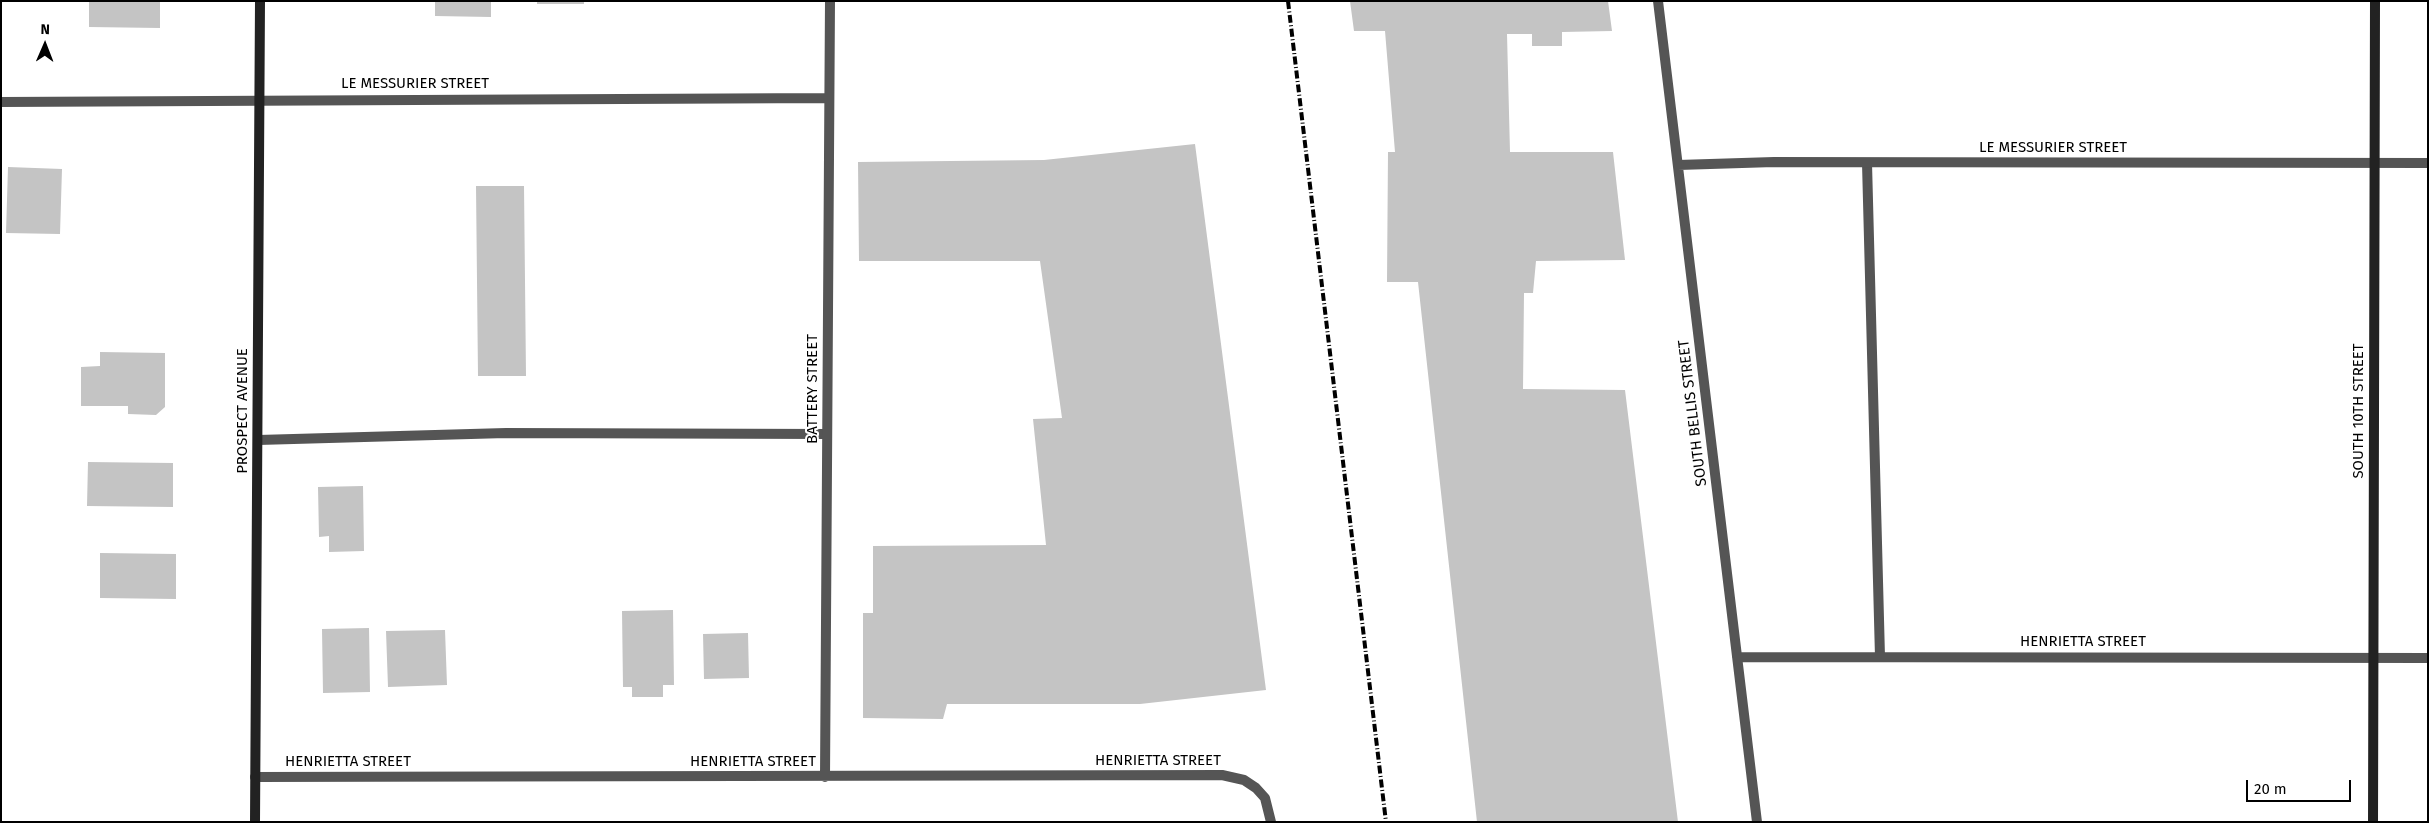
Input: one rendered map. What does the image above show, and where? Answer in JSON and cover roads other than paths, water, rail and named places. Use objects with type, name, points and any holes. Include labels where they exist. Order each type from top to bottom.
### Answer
[{"type":"street","name":"PROSPECT AVENUE","points":[[255,822],[260,1]]},
{"type":"street","name":"BATTERY STREET","points":[[825,777],[830,1]]},
{"type":"street","name":"SOUTH BELLIS STREET","points":[[1658,1],[1757,822]]},
{"type":"street","name":"SOUTH 10TH STREET","points":[[2373,822],[2375,1]]},
{"type":"street","name":"LE MESSURIER STREET","points":[[1,102],[260,99],[829,98]]},
{"type":"street","points":[[1867,163],[1880,657]]},
{"type":"street","name":"LE MESSURIER STREET","points":[[1678,165],[2428,163]]},
{"type":"street","points":[[258,440],[506,433],[827,434]]},
{"type":"street","name":"HENRIETTA STREET","points":[[1737,657],[2428,658]]},
{"type":"street","name":"HENRIETTA STREET","points":[[256,777],[1210,775],[1231,776],[1250,783],[1265,798],[1271,822]]},
{"type":"railway","points":[[1288,1],[1386,822]]}]
